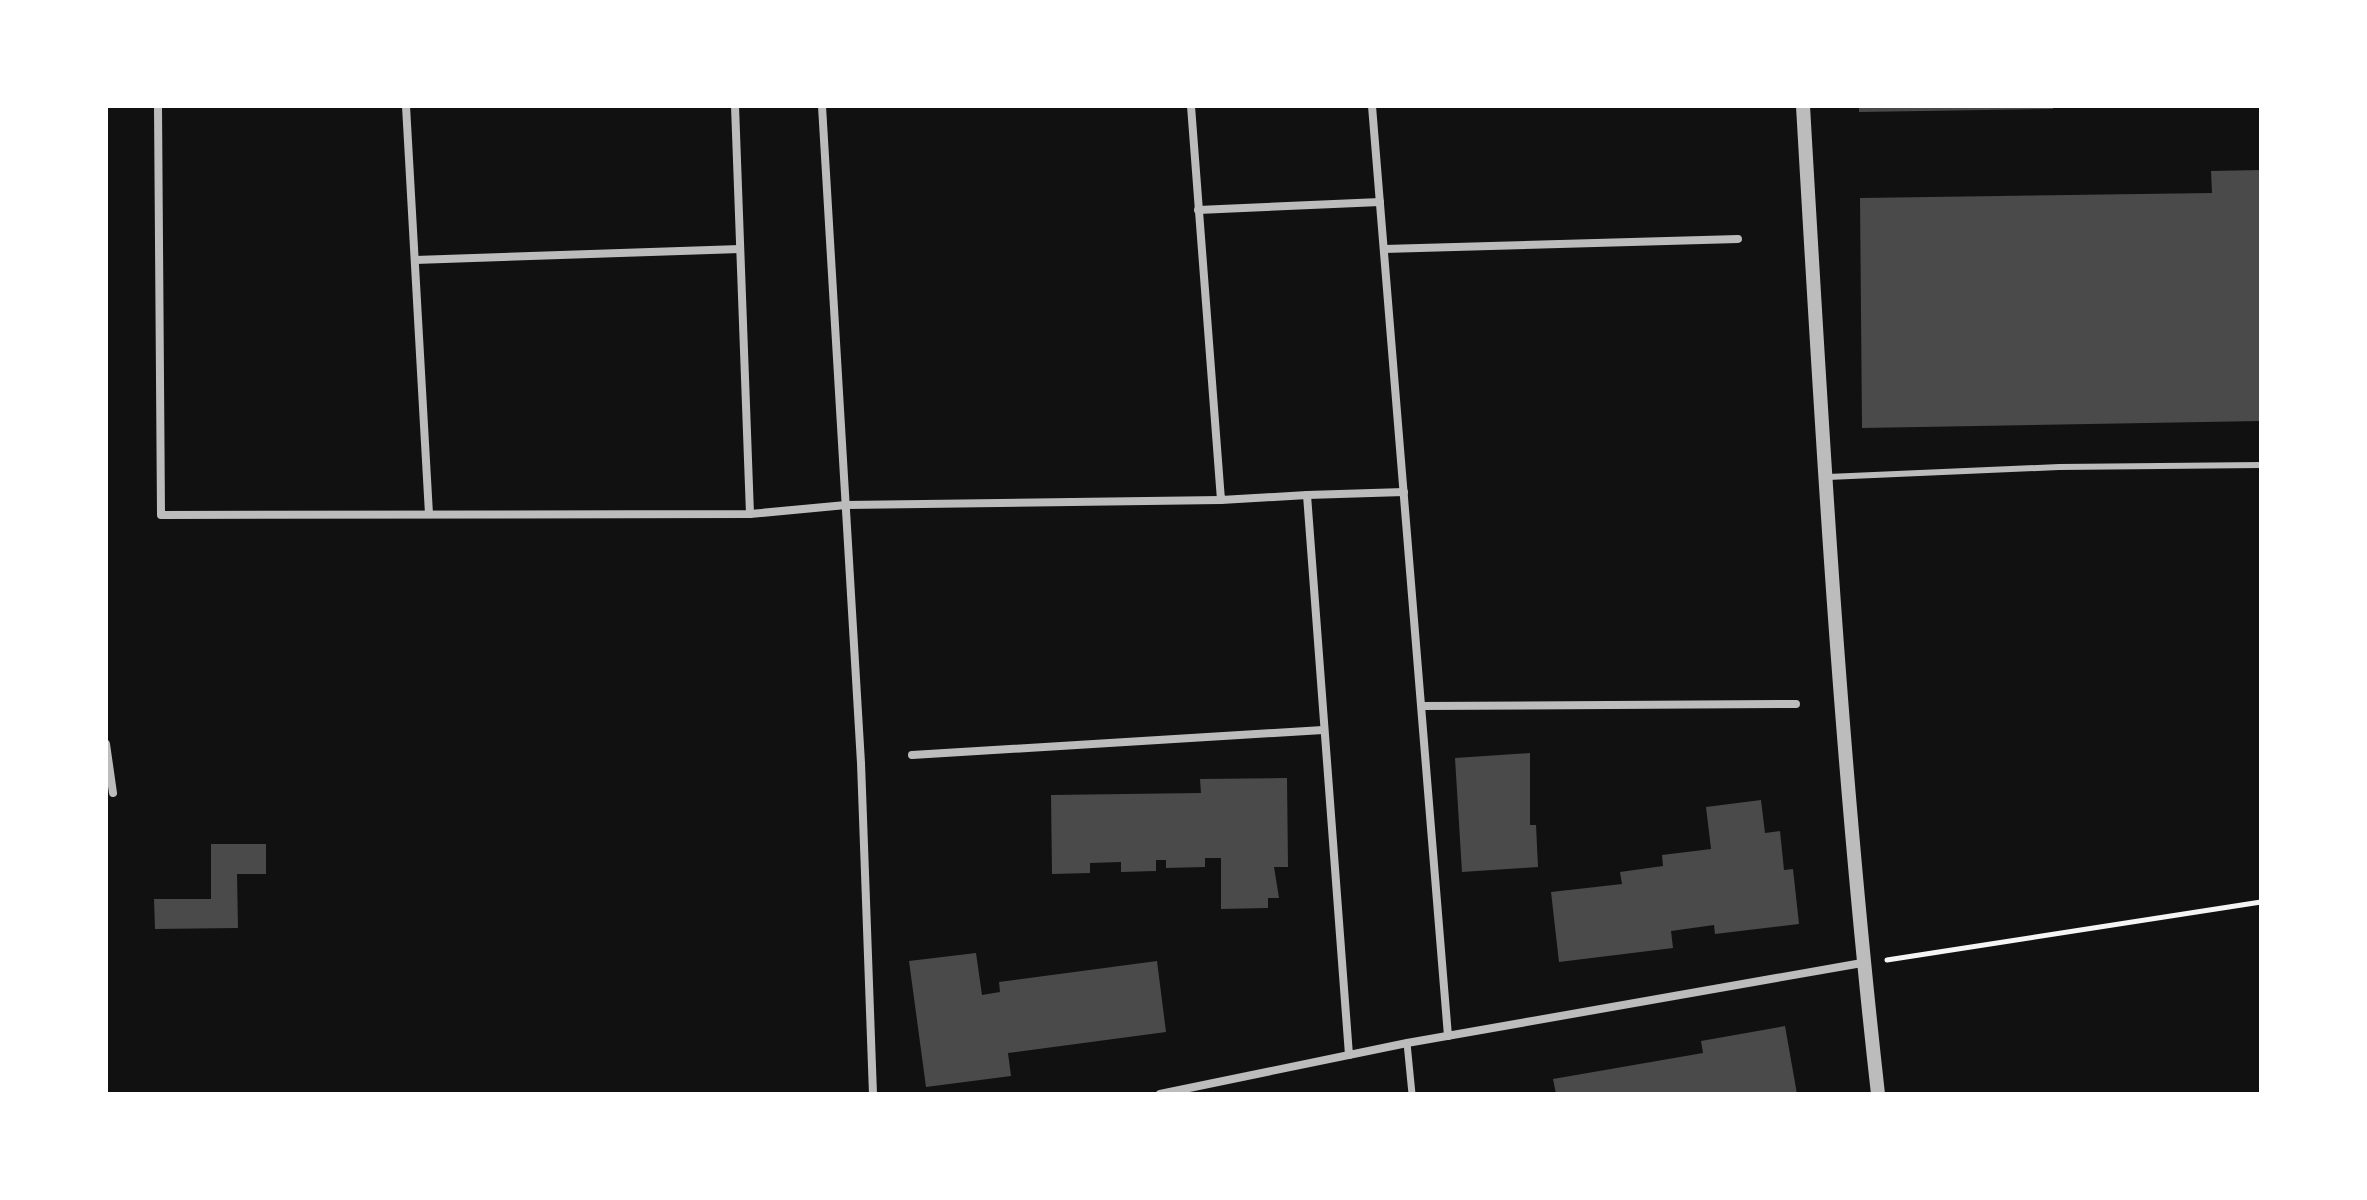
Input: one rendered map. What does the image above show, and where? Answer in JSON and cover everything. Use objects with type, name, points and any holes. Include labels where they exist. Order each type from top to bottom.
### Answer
[{"type":"street","points":[[158,106],[161,515],[750,514],[846,505],[1221,500],[1404,492]]},
{"type":"street","points":[[406,106],[429,514]]},
{"type":"street","points":[[735,106],[750,514]]},
{"type":"street","points":[[822,106],[861,763],[873,1094]]},
{"type":"street","points":[[1191,106],[1221,500]]},
{"type":"street","points":[[1372,106],[1448,1036]]},
{"type":"street","points":[[1803,106],[1824,477],[1862,963],[1878,1094]]},
{"type":"street","points":[[1198,210],[1380,202]]},
{"type":"street","points":[[1384,249],[1738,239]]},
{"type":"street","points":[[415,260],[740,249]]},
{"type":"street","points":[[1307,495],[1349,1055]]},
{"type":"street","points":[[1422,706],[1796,704]]},
{"type":"street","points":[[912,755],[1323,730]]},
{"type":"street","points":[[106,744],[113,793]]},
{"type":"street","points":[[1160,1094],[1407,1043],[1862,963]]},
{"type":"street","points":[[1407,1043],[1412,1094]]},
{"type":"lane","points":[[1824,477],[2059,467],[2261,465]]},
{"type":"path","points":[[1862,963],[2261,902]]},
{"type":"building","points":[[1859,106],[2053,106],[2053,109],[1859,112]]},
{"type":"building","points":[[2261,170],[2261,421],[1862,428],[1860,198],[2212,193],[2211,171]]},
{"type":"building","points":[[1530,753],[1530,825],[1536,825],[1538,867],[1462,872],[1455,758]]},
{"type":"building","points":[[1287,778],[1288,867],[1274,867],[1279,898],[1268,898],[1268,908],[1221,909],[1221,858],[1205,858],[1205,867],[1166,868],[1166,860],[1156,860],[1156,871],[1121,872],[1121,862],[1090,863],[1090,873],[1052,874],[1051,795],[1201,793],[1200,779]]},
{"type":"building","points":[[1761,800],[1765,833],[1780,831],[1784,870],[1793,869],[1799,924],[1715,934],[1714,925],[1671,931],[1673,948],[1559,962],[1551,892],[1622,884],[1620,872],[1663,866],[1662,855],[1711,849],[1706,807]]},
{"type":"building","points":[[211,844],[266,844],[266,874],[237,874],[238,928],[155,929],[154,899],[211,899]]},
{"type":"building","points":[[976,953],[982,995],[1000,992],[999,982],[1157,961],[1166,1032],[1008,1053],[1011,1076],[926,1087],[909,961]]},
{"type":"building","points":[[1785,1026],[1797,1094],[1556,1094],[1553,1079],[1703,1053],[1701,1041]]}]
